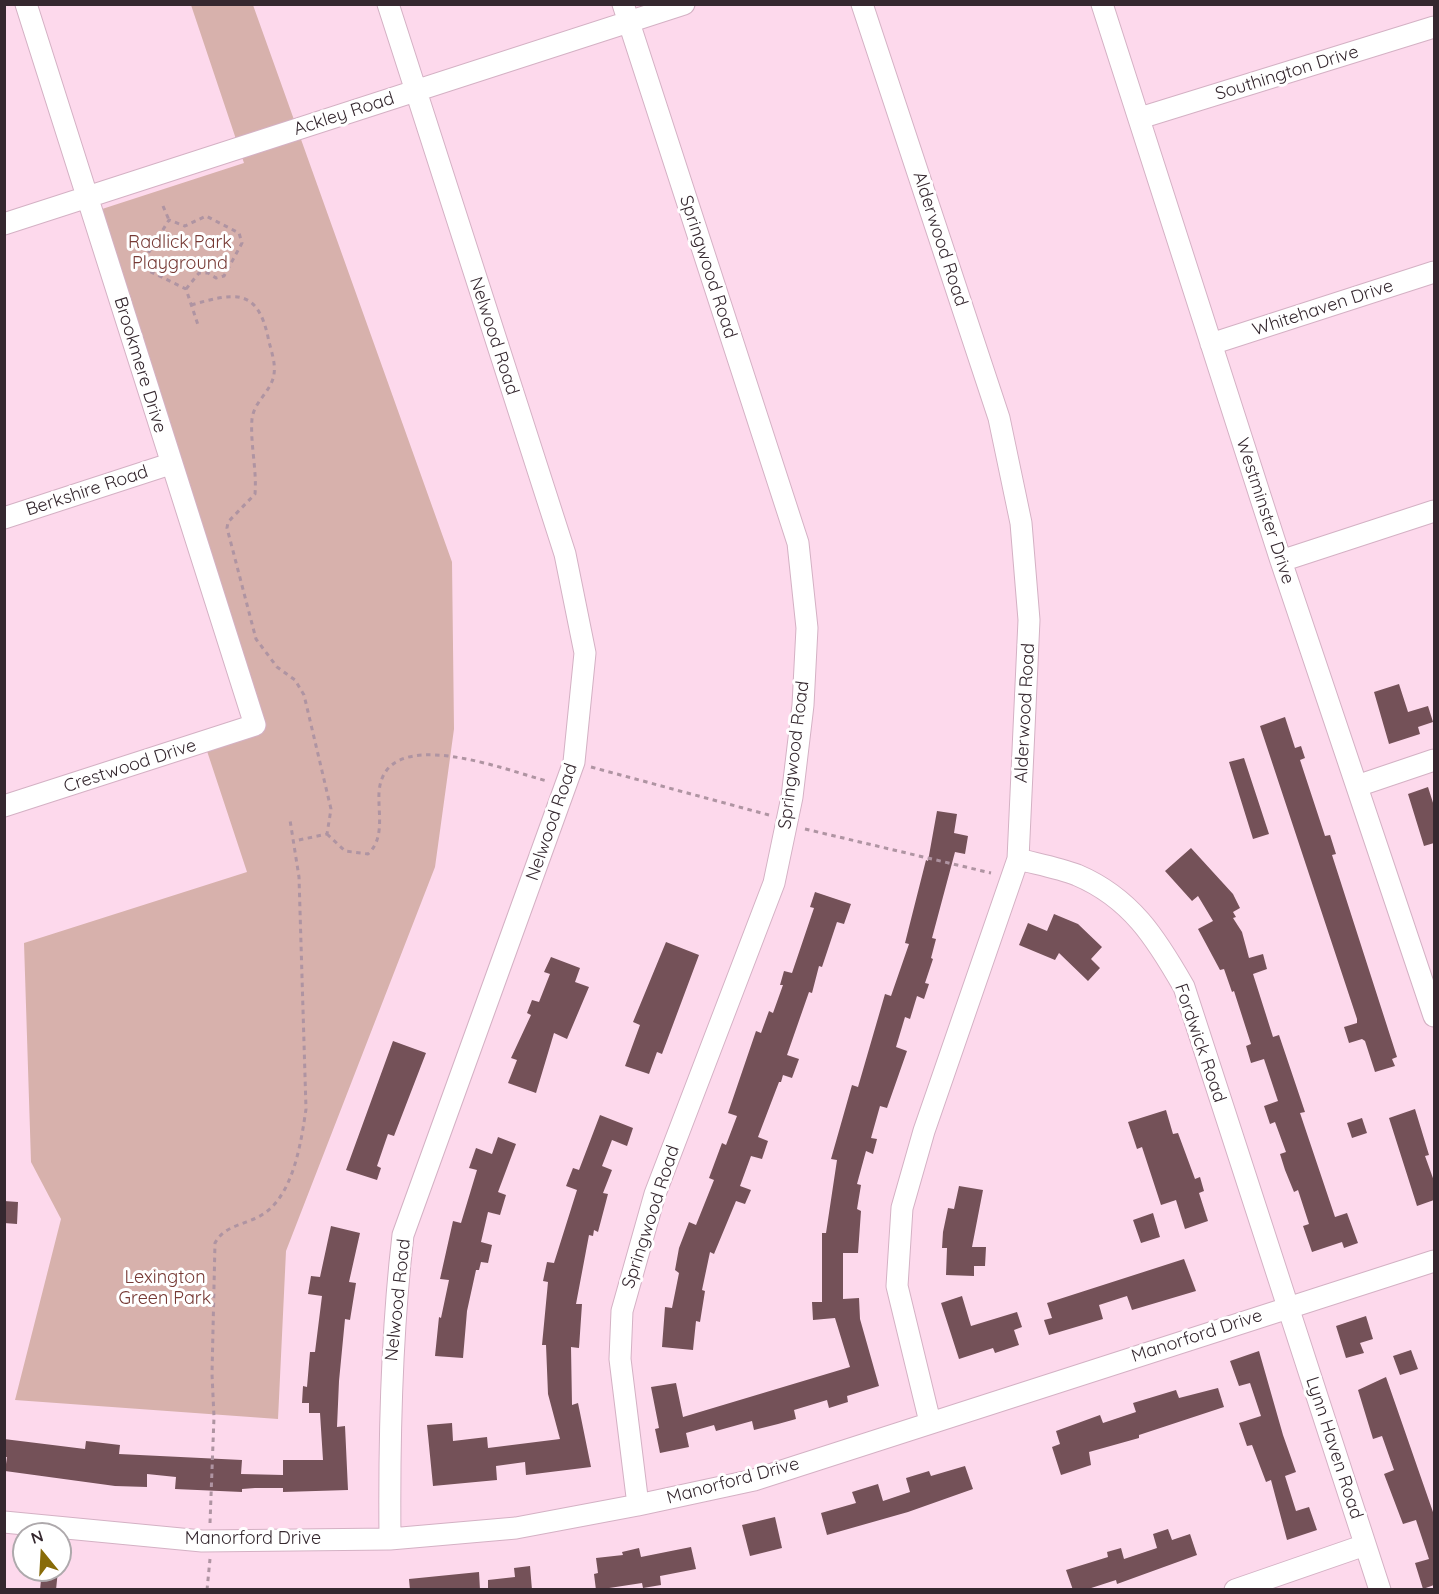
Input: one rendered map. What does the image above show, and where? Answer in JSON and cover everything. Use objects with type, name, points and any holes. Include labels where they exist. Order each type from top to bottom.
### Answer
[{"type":"street","name":"Brookmere Drive","points":[[27,4],[89,197],[170,464],[255,725]]},
{"type":"street","name":"Nelwood Road","points":[[388,4],[565,554],[585,653],[574,762],[403,1235],[393,1315],[389,1428],[390,1539]]},
{"type":"street","name":"Ackley Road","points":[[4,224],[415,91],[626,13],[684,4]]},
{"type":"street","name":"Alderwood Road","points":[[862,4],[999,418],[1021,523],[1029,620],[1018,859],[924,1131],[902,1208],[897,1286],[930,1422]]},
{"type":"street","name":"Westminster Drive","points":[[1102,4],[1281,561],[1434,1014]]},
{"type":"street","name":"Springwood Road","points":[[626,13],[798,543],[807,628],[803,705],[792,797],[774,883],[655,1194],[622,1311],[620,1359],[638,1505]]},
{"type":"street","name":"Southington Drive","points":[[1140,118],[1434,27]]},
{"type":"street","name":"Whitehaven Drive","points":[[1211,344],[1434,272]]},
{"type":"street","name":"Berkshire Road","points":[[4,518],[170,464]]},
{"type":"street","points":[[1281,561],[1434,511]]},
{"type":"street","name":"Crestwood Drive","points":[[4,806],[255,725]]},
{"type":"street","points":[[1357,786],[1434,760]]},
{"type":"street","name":"Fordwick Road","points":[[1018,859],[1077,875],[1121,900],[1156,938],[1184,987],[1288,1306]]},
{"type":"street","name":"Manorford Drive","points":[[4,1522],[202,1541],[390,1539],[516,1528],[754,1480],[1288,1306],[1434,1261]]},
{"type":"street","name":"Lynn Haven Road","points":[[1288,1306],[1380,1590]]},
{"type":"street","points":[[1235,1590],[1365,1545]]},
{"type":"path","points":[[163,206],[169,220],[185,226],[206,216],[242,237],[242,243],[224,276],[216,278],[208,273],[199,273],[186,289]]},
{"type":"path","points":[[169,220],[164,224],[144,264],[147,270],[186,289],[199,328]]},
{"type":"path","points":[[191,305],[228,296],[251,302],[259,308],[263,316],[274,374],[258,402],[252,419],[255,494],[228,522],[227,536],[256,639],[277,667],[295,680],[304,695],[331,809],[327,834]]},
{"type":"path","points":[[327,834],[345,851],[368,854],[375,848],[379,836],[380,783],[391,764],[406,757],[438,754],[551,781]]},
{"type":"path","points":[[591,767],[773,816]]},
{"type":"path","points":[[209,1528],[214,1417],[212,1374],[215,1243],[225,1232],[263,1214],[277,1202],[289,1176],[303,1133],[306,1109],[299,877],[290,820]]},
{"type":"path","points":[[805,829],[991,873]]},
{"type":"path","points":[[294,840],[327,834]]},
{"type":"path","points":[[207,1590],[210,1557]]},
{"type":"green space","name":"Lexington Green Park","points":[[191,5],[253,5],[452,562],[454,729],[435,867],[286,1251],[278,1419],[15,1400],[61,1219],[31,1162],[24,943],[247,872],[207,751],[259,721],[99,210],[244,163]]},
{"type":"building","points":[[1399,684],[1408,712],[1428,706],[1433,722],[1418,727],[1420,734],[1389,744],[1374,692]]},
{"type":"building","points":[[1285,717],[1295,748],[1301,746],[1305,758],[1300,760],[1325,836],[1330,835],[1336,854],[1332,855],[1397,1057],[1392,1059],[1395,1066],[1375,1072],[1365,1041],[1362,1039],[1349,1043],[1344,1027],[1357,1023],[1357,1019],[1260,726]]},
{"type":"building","points":[[1244,758],[1269,834],[1253,839],[1229,762]]},
{"type":"building","points":[[1428,787],[1434,806],[1434,843],[1424,846],[1408,794]]},
{"type":"building","points":[[937,811],[957,814],[954,833],[968,836],[965,854],[955,852],[932,938],[936,939],[931,958],[933,959],[925,983],[929,984],[924,999],[917,996],[910,1019],[905,1017],[896,1047],[907,1051],[887,1108],[880,1106],[871,1138],[877,1139],[873,1154],[866,1151],[857,1184],[861,1185],[857,1209],[861,1211],[858,1253],[843,1253],[843,1299],[859,1298],[860,1319],[879,1386],[847,1396],[848,1402],[829,1408],[827,1400],[794,1410],[796,1419],[754,1430],[752,1421],[716,1431],[714,1425],[686,1433],[689,1447],[660,1453],[655,1429],[659,1428],[651,1387],[676,1383],[683,1417],[850,1367],[835,1318],[813,1320],[812,1302],[822,1302],[822,1233],[826,1233],[837,1160],[831,1159],[852,1085],[858,1087],[885,994],[891,996],[909,944],[905,943],[926,860],[928,861]]},
{"type":"building","points":[[1191,848],[1233,894],[1240,908],[1233,912],[1236,917],[1233,918],[1242,932],[1249,958],[1263,954],[1267,969],[1253,974],[1273,1037],[1279,1035],[1305,1112],[1300,1113],[1335,1217],[1347,1213],[1358,1243],[1344,1248],[1342,1242],[1312,1252],[1303,1226],[1309,1224],[1298,1190],[1294,1192],[1280,1154],[1286,1152],[1275,1122],[1270,1124],[1264,1106],[1278,1101],[1264,1059],[1251,1063],[1246,1046],[1251,1044],[1234,991],[1232,992],[1224,969],[1220,970],[1198,929],[1213,921],[1198,896],[1192,901],[1165,871]]},
{"type":"building","points":[[815,892],[851,904],[844,924],[837,922],[787,1055],[799,1059],[792,1078],[783,1075],[779,1082],[758,1137],[768,1141],[762,1159],[751,1156],[740,1186],[751,1190],[745,1204],[736,1201],[714,1254],[710,1252],[702,1290],[705,1291],[700,1322],[696,1321],[693,1350],[662,1347],[665,1307],[672,1308],[679,1273],[675,1270],[679,1248],[689,1222],[696,1225],[714,1180],[709,1178],[722,1143],[726,1145],[737,1116],[728,1113],[756,1031],[761,1033],[769,1011],[773,1013],[783,985],[780,985],[784,971],[792,973],[814,908],[810,907]]},
{"type":"building","points":[[1054,914],[1078,924],[1102,947],[1091,959],[1100,968],[1088,981],[1059,953],[1055,960],[1019,945],[1028,923],[1047,931]]},
{"type":"building","points":[[666,942],[699,955],[662,1054],[657,1052],[649,1074],[625,1066],[640,1025],[633,1022]]},
{"type":"building","points":[[551,957],[580,968],[575,982],[589,987],[567,1039],[554,1033],[536,1093],[508,1083],[517,1060],[511,1058],[531,1015],[527,1013],[532,1000],[539,1002],[550,974],[544,972]]},
{"type":"building","points":[[393,1041],[426,1053],[394,1136],[388,1134],[377,1166],[381,1168],[377,1180],[346,1170]]},
{"type":"building","points":[[1415,1109],[1429,1155],[1425,1156],[1434,1181],[1434,1200],[1417,1206],[1389,1118]]},
{"type":"building","points":[[1166,1110],[1173,1134],[1178,1133],[1195,1179],[1200,1177],[1204,1191],[1199,1193],[1208,1221],[1185,1229],[1176,1200],[1161,1205],[1142,1147],[1137,1149],[1128,1122]]},
{"type":"building","points":[[600,1115],[633,1128],[627,1146],[612,1140],[602,1166],[612,1170],[603,1193],[608,1194],[598,1232],[594,1230],[593,1236],[589,1235],[576,1304],[582,1304],[579,1348],[571,1347],[572,1405],[578,1403],[591,1467],[526,1475],[525,1462],[496,1466],[497,1480],[433,1486],[427,1425],[452,1423],[453,1441],[487,1437],[488,1448],[560,1439],[548,1394],[546,1345],[542,1345],[548,1282],[543,1281],[547,1262],[554,1263],[577,1190],[566,1186],[573,1168],[579,1170]]},
{"type":"building","points":[[1362,1118],[1367,1133],[1352,1138],[1347,1123]]},
{"type":"building","points":[[498,1137],[516,1144],[498,1192],[506,1195],[500,1215],[488,1212],[481,1242],[492,1245],[488,1263],[481,1262],[479,1270],[476,1270],[467,1311],[463,1358],[435,1356],[439,1317],[441,1318],[449,1280],[440,1279],[453,1221],[461,1223],[477,1170],[469,1168],[476,1148],[492,1154]]},
{"type":"building","points":[[959,1186],[983,1190],[972,1247],[986,1247],[985,1266],[974,1266],[974,1276],[946,1275],[947,1248],[942,1248],[943,1232],[948,1208],[954,1209]]},
{"type":"building","points":[[4,1201],[18,1202],[17,1224],[4,1223]]},
{"type":"building","points":[[1153,1213],[1160,1237],[1141,1243],[1133,1220]]},
{"type":"building","points":[[331,1226],[360,1233],[349,1282],[356,1283],[350,1320],[345,1319],[339,1381],[337,1427],[345,1426],[348,1490],[283,1492],[283,1488],[255,1488],[242,1489],[242,1492],[175,1489],[176,1477],[147,1474],[147,1487],[115,1486],[5,1471],[7,1457],[4,1457],[4,1439],[85,1449],[86,1441],[120,1445],[119,1454],[242,1460],[241,1474],[283,1475],[283,1460],[323,1460],[320,1413],[309,1413],[309,1403],[302,1403],[303,1386],[307,1387],[310,1352],[315,1352],[322,1296],[308,1294],[311,1276],[320,1277]]},
{"type":"building","points":[[1184,1259],[1196,1291],[1132,1310],[1127,1296],[1099,1305],[1103,1319],[1049,1335],[1044,1320],[1052,1318],[1047,1303]]},
{"type":"building","points":[[962,1296],[971,1326],[1017,1312],[1022,1327],[1014,1330],[1019,1345],[995,1353],[993,1348],[959,1359],[941,1303]]},
{"type":"building","points":[[1366,1316],[1373,1339],[1360,1343],[1364,1353],[1346,1358],[1336,1326]]},
{"type":"building","points":[[1411,1350],[1418,1369],[1400,1375],[1393,1356]]},
{"type":"building","points":[[1259,1351],[1296,1472],[1285,1476],[1296,1511],[1309,1507],[1317,1530],[1287,1540],[1271,1480],[1266,1482],[1252,1445],[1247,1446],[1239,1423],[1261,1416],[1250,1383],[1239,1386],[1230,1361]]},
{"type":"building","points":[[1386,1377],[1434,1515],[1434,1585],[1423,1589],[1415,1563],[1429,1559],[1416,1520],[1403,1524],[1384,1474],[1394,1470],[1382,1436],[1373,1439],[1358,1390]]},
{"type":"building","points":[[1218,1388],[1224,1407],[1139,1435],[1139,1438],[1089,1452],[1091,1465],[1061,1475],[1052,1447],[1060,1444],[1056,1431],[1100,1415],[1103,1423],[1136,1412],[1133,1403],[1176,1390],[1179,1398]]},
{"type":"building","points":[[965,1466],[973,1489],[908,1512],[827,1535],[821,1513],[856,1503],[852,1492],[878,1484],[883,1501],[910,1492],[906,1478],[929,1471],[931,1476]]},
{"type":"building","points":[[775,1517],[782,1548],[750,1556],[742,1525]]},
{"type":"building","points":[[1168,1529],[1172,1540],[1190,1534],[1197,1555],[1117,1584],[1116,1580],[1085,1590],[1073,1590],[1066,1570],[1108,1557],[1107,1552],[1121,1548],[1124,1559],[1157,1548],[1153,1534]]},
{"type":"building","points":[[691,1547],[696,1569],[660,1576],[661,1585],[643,1588],[642,1583],[596,1590],[594,1574],[598,1573],[596,1558],[623,1555],[622,1552],[639,1548],[641,1557]]},
{"type":"building","points":[[530,1566],[532,1590],[488,1590],[488,1580],[515,1577],[514,1568]]},
{"type":"building","points":[[479,1572],[480,1590],[410,1590],[409,1579]]},
{"type":"building","points":[[41,1582],[57,1582],[56,1590],[40,1590]]},
{"type":"park label","name":"Radlick Park Playground","points":[[180,253]]}]
